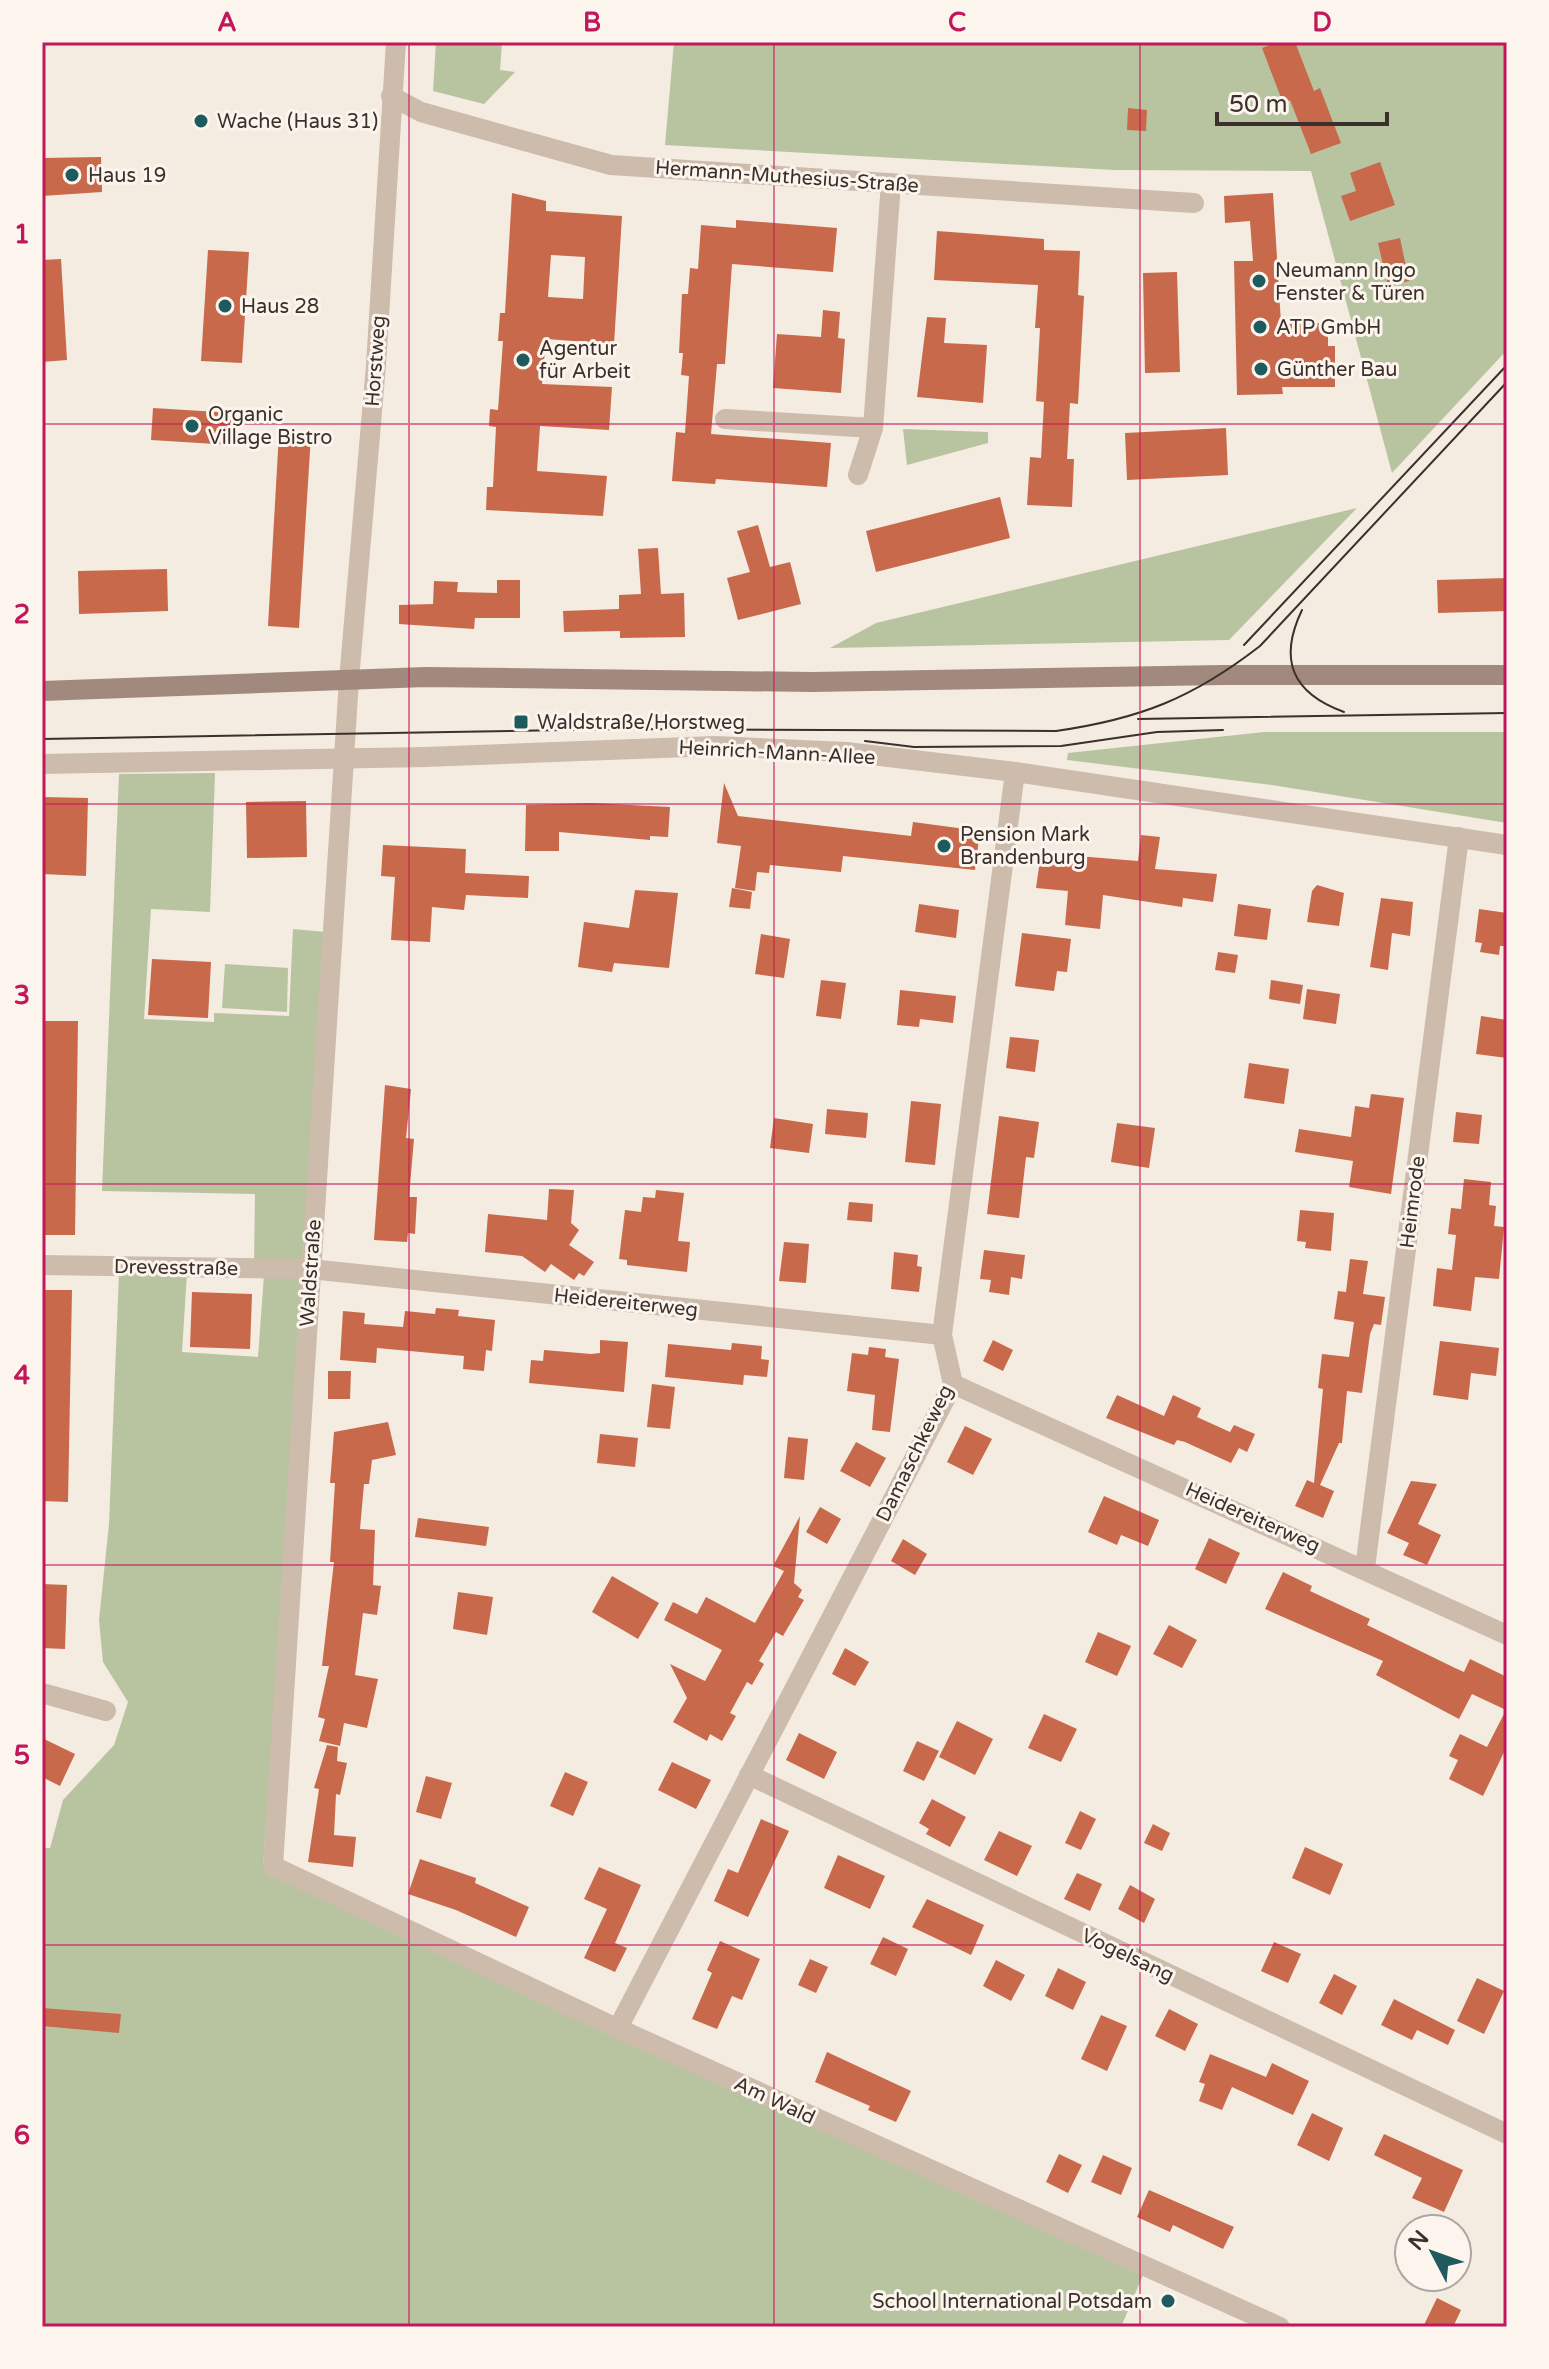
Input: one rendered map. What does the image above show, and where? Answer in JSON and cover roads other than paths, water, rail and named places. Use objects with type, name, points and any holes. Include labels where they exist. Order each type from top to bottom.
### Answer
[{"type":"main road","points":[[42,691],[349,680],[545,677],[811,682],[1223,675],[1507,675]]},
{"type":"street","name":"Horstweg","points":[[349,680],[376,365],[396,42]]},
{"type":"street","name":"Hermann-Muthesius-Straße","points":[[391,96],[421,112],[611,165],[1194,203]]},
{"type":"street","points":[[858,475],[873,428],[891,183]]},
{"type":"street","points":[[725,419],[873,428]]},
{"type":"street","name":"Waldstraße","points":[[273,1866],[349,680]]},
{"type":"street","name":"Heinrich-Mann-Allee","points":[[42,764],[715,746],[846,752],[1015,772],[1507,845]]},
{"type":"street","name":"Damaschkeweg","points":[[618,2028],[953,1384],[942,1335],[1015,772]]},
{"type":"street","name":"Heimrode","points":[[1365,1568],[1459,837]]},
{"type":"street","name":"Drevesstraße","points":[[42,1265],[310,1269]]},
{"type":"street","name":"Heidereiterweg","points":[[310,1269],[942,1335]]},
{"type":"street","name":"Heidereiterweg","points":[[953,1384],[1365,1568],[1507,1635]]},
{"type":"street","points":[[42,1693],[106,1711]]},
{"type":"street","name":"Vogelsang","points":[[749,1775],[1507,2134]]},
{"type":"street","name":"Am Wald","points":[[273,1866],[618,2028],[1280,2327]]},
{"type":"tram line","points":[[1244,645],[1507,365]]},
{"type":"tram line","points":[[42,739],[623,729],[1056,731],[1114,720],[1188,693],[1260,646],[1507,382]]},
{"type":"tram line","points":[[1302,610],[1291,644],[1294,673],[1312,695],[1344,712]]},
{"type":"tram line","points":[[1138,719],[1507,713]]},
{"type":"tram line","points":[[865,741],[914,747],[1061,746],[1157,732],[1223,730]]},
{"type":"place","name":"Wache (Haus 31)","points":[[201,121]]},
{"type":"place","name":"Haus 19","points":[[72,175]]},
{"type":"place","name":"Neumann Ingo Fenster & Türen","points":[[1259,281]]},
{"type":"place","name":"Haus 28","points":[[225,306]]},
{"type":"place","name":"ATP GmbH","points":[[1260,327]]},
{"type":"place","name":"Agentur für Arbeit","points":[[523,360]]},
{"type":"place","name":"Günther Bau","points":[[1261,369]]},
{"type":"place","name":"Organic Village Bistro","points":[[192,426]]},
{"type":"place","name":"Waldstraße/Horstweg","points":[[521,722]]},
{"type":"place","name":"Pension Mark Brandenburg","points":[[944,846]]},
{"type":"place","name":"School International Potsdam","points":[[1168,2301]]}]
